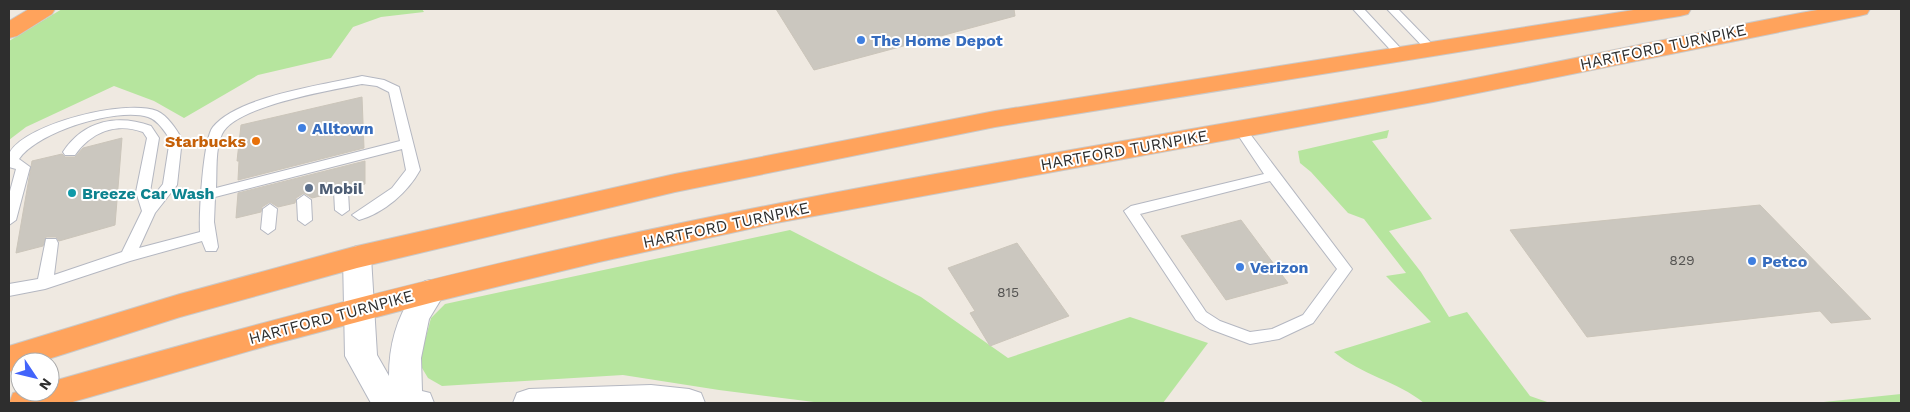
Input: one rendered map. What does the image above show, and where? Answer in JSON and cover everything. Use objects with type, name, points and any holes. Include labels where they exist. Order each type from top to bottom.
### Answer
[{"type":"highway","points":[[9,31],[44,9]]},
{"type":"highway","name":"HARTFORD TURNPIKE","points":[[9,359],[180,306],[357,257],[674,184],[995,119],[1680,9]]},
{"type":"highway","name":"HARTFORD TURNPIKE","points":[[25,403],[175,358],[359,309],[543,264],[832,203],[1437,93],[1859,9]]},
{"type":"highway","points":[[1432,50],[1468,86]]},
{"type":"highway","points":[[1401,55],[1437,93]]},
{"type":"street","points":[[357,257],[361,356],[382,394],[412,402],[405,358],[414,317],[431,291]]},
{"type":"street","points":[[529,403],[651,398],[689,403]]},
{"type":"lane","points":[[1358,9],[1401,55]]},
{"type":"lane","points":[[1392,9],[1432,50]]},
{"type":"lane","points":[[9,290],[45,283],[128,256],[209,241],[209,194],[216,132],[224,122],[238,112],[257,106],[362,80],[384,83],[395,90],[413,170],[409,180],[398,191],[359,215]]},
{"type":"lane","points":[[9,220],[23,167],[10,162],[19,149],[39,137],[82,120],[128,110],[153,114],[176,139],[170,185],[149,211],[128,256]]},
{"type":"lane","points":[[70,152],[74,144],[88,134],[118,123],[147,129],[153,138],[143,192],[149,211]]},
{"type":"lane","points":[[1240,128],[1345,269],[1308,318],[1274,335],[1250,338],[1215,325],[1201,316],[1131,211],[1274,176]]},
{"type":"lane","points":[[209,194],[271,183],[339,165],[408,143]]},
{"type":"lane","points":[[341,191],[342,210]]},
{"type":"lane","points":[[304,200],[305,220]]},
{"type":"lane","points":[[268,229],[270,209]]},
{"type":"lane","points":[[45,283],[51,243]]},
{"type":"green space","points":[[62,9],[422,9],[424,12],[381,17],[353,27],[331,58],[258,75],[184,118],[154,101],[114,86],[26,127],[9,140],[9,41]]},
{"type":"green space","points":[[1389,130],[1387,138],[1372,141],[1432,219],[1389,231],[1421,272],[1449,317],[1467,312],[1530,396],[1550,403],[1424,403],[1402,389],[1356,367],[1334,352],[1431,322],[1386,276],[1406,273],[1364,219],[1348,213],[1311,172],[1300,163],[1298,151]]},
{"type":"green space","points":[[790,230],[921,297],[1008,358],[1130,317],[1208,343],[1163,403],[822,403],[623,375],[442,386],[428,378],[419,363],[431,318],[445,304]]},
{"type":"green space","points":[[1901,394],[1901,403],[1814,403]]},
{"type":"building","name":"The Home Depot","points":[[776,9],[1014,9],[1015,16],[814,70]]},
{"type":"building","name":"Alltown","points":[[362,97],[364,148],[238,180],[239,161],[237,161],[241,125]]},
{"type":"building","name":"Breeze Car Wash","points":[[122,138],[115,225],[59,241],[56,237],[46,237],[43,246],[16,253],[32,161],[62,154],[65,157],[75,157],[83,148]]},
{"type":"building","points":[[365,161],[365,184],[348,189],[341,184],[333,189],[332,193],[312,198],[304,193],[296,198],[295,203],[278,207],[270,202],[262,207],[261,212],[236,218],[238,193]]},
{"type":"building","points":[[1760,205],[1871,319],[1831,323],[1820,311],[1587,337],[1510,230]]},
{"type":"building","name":"Verizon","points":[[1241,220],[1288,283],[1226,300],[1181,236]]},
{"type":"building","points":[[1017,243],[1069,316],[990,346],[970,313],[975,311],[948,268]]},
{"type":"place","name":"The Home Depot","points":[[861,40]]},
{"type":"place","name":"Alltown","points":[[302,128]]},
{"type":"place","name":"Starbucks","points":[[256,141]]},
{"type":"place","name":"Mobil","points":[[309,188]]},
{"type":"place","name":"Breeze Car Wash","points":[[72,193]]},
{"type":"place","name":"Petco","points":[[1752,261]]},
{"type":"place","name":"Verizon","points":[[1240,267]]}]
